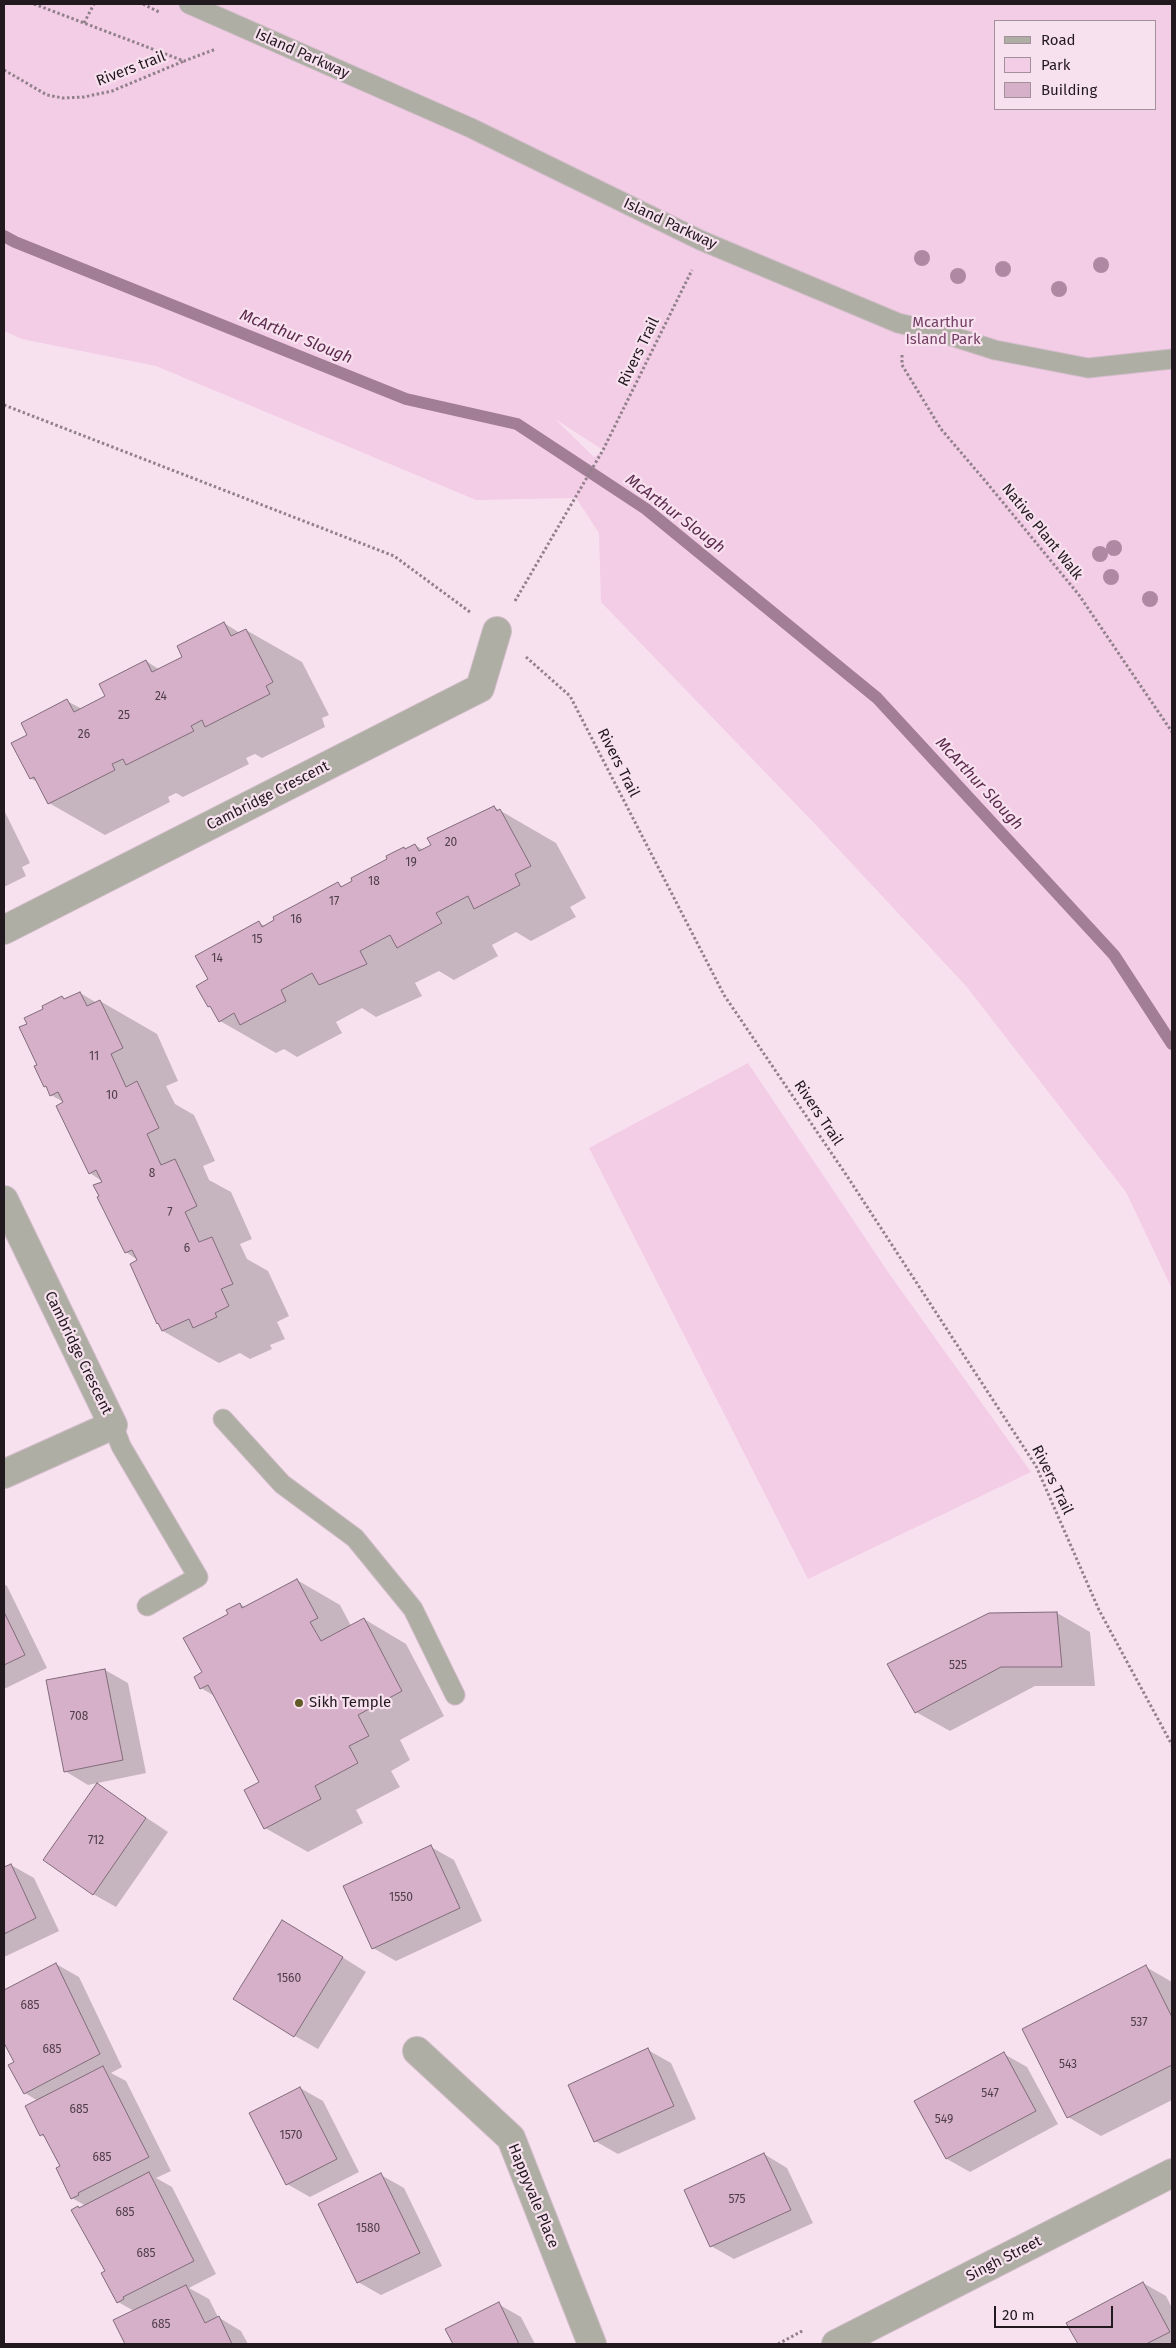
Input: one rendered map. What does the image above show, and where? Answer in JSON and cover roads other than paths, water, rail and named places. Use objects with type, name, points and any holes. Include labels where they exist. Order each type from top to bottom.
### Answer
[{"type":"street","name":"Cambridge Crescent","points":[[4,930],[480,688],[497,631]]},
{"type":"street","name":"Cambridge Crescent","points":[[4,1200],[113,1426],[4,1474]]},
{"type":"street","name":"Happyvale Place","points":[[417,2051],[511,2138],[592,2344]]},
{"type":"street","name":"Singh Street","points":[[836,2344],[1172,2173]]},
{"type":"lane","name":"Island Parkway","points":[[189,4],[471,128],[700,240],[898,323],[948,335],[995,350],[1088,368],[1172,359]]},
{"type":"lane","points":[[223,1419],[282,1484],[355,1538],[413,1609],[455,1695]]},
{"type":"lane","points":[[113,1426],[121,1446],[198,1577],[147,1606]]},
{"type":"waterway","name":"McArthur Slough","points":[[4,236],[406,399],[517,424],[646,509],[877,698],[1114,955],[1172,1044]]},
{"type":"place","name":"Sikh Temple","points":[[299,1703]]},
{"type":"park label","name":"Mcarthur Island Park","points":[[943,332]]}]
